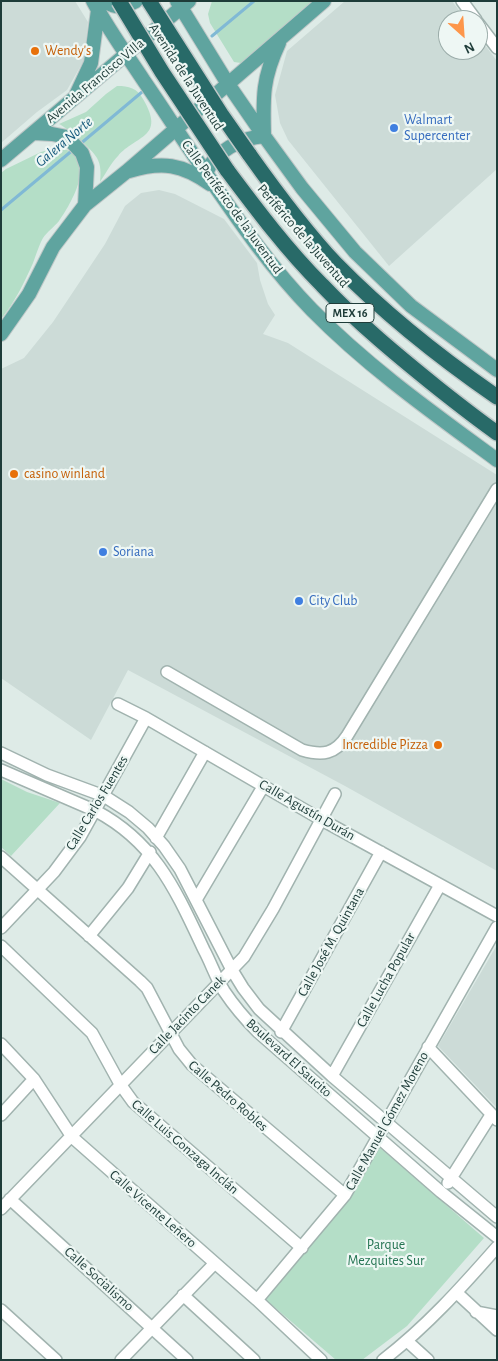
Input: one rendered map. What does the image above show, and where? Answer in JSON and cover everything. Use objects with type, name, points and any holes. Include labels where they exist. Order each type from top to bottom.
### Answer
[{"type":"highway","name":"Avenida de la Juventud","points":[[119,1],[162,72],[227,170]]},
{"type":"highway","name":"Avenida de la Juventud","points":[[149,1],[221,114],[249,154]]},
{"type":"highway","name":"Periférico de la Juventud","points":[[249,154],[308,231],[364,292],[420,342],[497,397]]},
{"type":"highway","name":"Periférico de la Juventud","points":[[227,170],[272,228],[320,284],[384,344],[495,432]]},
{"type":"main road","points":[[75,98],[91,63],[99,4],[119,8],[136,1]]},
{"type":"main road","points":[[1,334],[29,294],[53,247],[85,204],[126,172],[324,1]]},
{"type":"main road","points":[[183,3],[228,84],[318,208],[368,265],[411,306],[497,370]]},
{"type":"main road","name":"Avenida Francisco Villa","points":[[1,160],[127,54],[183,3]]},
{"type":"main road","name":"Calle Periférico de la Juventud","points":[[99,4],[127,54],[176,129],[257,247],[289,285],[330,328],[396,385],[497,460]]},
{"type":"main road","points":[[264,136],[264,82],[281,38]]},
{"type":"main road","points":[[34,133],[60,135],[72,141],[82,153],[87,167],[85,204]]},
{"type":"main road","points":[[206,173],[213,161],[236,143],[254,136],[264,136]]},
{"type":"main road","points":[[126,172],[158,165],[180,167],[197,175],[217,189]]},
{"type":"street","points":[[488,36],[497,48]]},
{"type":"street","points":[[167,672],[302,750],[320,754],[335,749],[347,736],[496,491]]},
{"type":"street","name":"Calle Agustín Durán","points":[[118,704],[264,785],[322,820],[497,916]]},
{"type":"street","name":"Calle Carlos Fuentes","points":[[1,928],[54,872],[80,837],[146,718]]},
{"type":"street","points":[[156,838],[205,752]]},
{"type":"street","name":"Boulevard El Saucito","points":[[1,753],[39,772],[104,796],[129,812],[148,828],[176,863],[232,970],[254,1004],[282,1032],[332,1076],[497,1217]]},
{"type":"street","name":"Boulevard El Saucito","points":[[1,770],[96,811],[110,818],[130,833],[150,852],[177,895],[219,982],[238,1011],[258,1032],[441,1192],[497,1237]]},
{"type":"street","points":[[196,900],[264,785]]},
{"type":"street","name":"Calle Jacinto Canek","points":[[1,1209],[244,957],[335,794]]},
{"type":"street","points":[[89,936],[128,888],[150,852]]},
{"type":"street","name":"Calle José M. Quintana","points":[[282,1032],[381,852]]},
{"type":"street","name":"Calle Pedro Robles","points":[[1,857],[146,988],[184,1058],[345,1195]]},
{"type":"street","name":"Calle Lucha Popular","points":[[332,1076],[440,885]]},
{"type":"street","name":"Calle Manuel Gómez Moreno","points":[[257,1300],[345,1195],[497,927]]},
{"type":"street","name":"Calle Luis Gonzaga Inclán","points":[[1,946],[92,1033],[120,1084],[133,1102],[302,1248]]},
{"type":"street","name":"Calle Vicente Leñero","points":[[1,1044],[34,1079],[72,1137],[257,1300],[321,1360]]},
{"type":"street","points":[[428,1047],[494,1117],[441,1192]]},
{"type":"street","points":[[1,1115],[34,1079]]},
{"type":"street","name":"Calle Socialismo","points":[[10,1199],[187,1360]]},
{"type":"street","points":[[383,1360],[407,1341],[457,1293],[497,1248]]},
{"type":"street","points":[[121,1360],[214,1263]]},
{"type":"street","points":[[457,1293],[497,1330]]},
{"type":"street","points":[[183,1295],[254,1360]]},
{"type":"street","points":[[1,1310],[56,1360]]},
{"type":"street","points":[[476,1312],[497,1316]]},
{"type":"street","points":[[407,1341],[428,1360]]},
{"type":"shaded area","points":[[1,1],[75,1],[88,22],[84,60],[67,90],[37,112],[1,143]]},
{"type":"shaded area","points":[[345,1],[452,1],[459,10],[438,10],[438,60],[488,60],[488,49],[497,61],[497,169],[389,266],[288,140],[280,123],[275,95],[287,51]]},
{"type":"shaded area","points":[[159,190],[175,194],[224,219],[257,263],[260,280],[268,304],[275,315],[263,334],[288,343],[497,475],[497,871],[345,786],[128,670],[91,740],[1,678],[1,369],[24,358],[53,322],[105,244],[125,206],[141,193]]},
{"type":"shaded area","points":[[497,945],[497,1108],[438,1046]]},
{"type":"green space","points":[[212,1],[316,1],[241,63],[234,62],[210,23],[208,14]]},
{"type":"green space","points":[[117,86],[129,87],[138,92],[149,112],[150,129],[118,156],[100,182],[97,158],[80,139],[59,124],[86,112]]},
{"type":"green space","points":[[55,148],[69,151],[77,157],[80,166],[80,177],[65,212],[43,238],[23,285],[1,319],[1,173],[41,152]]},
{"type":"green space","points":[[1,779],[27,792],[60,803],[11,856],[1,847]]},
{"type":"green space","name":"Parque Mezquites Sur","points":[[377,1145],[484,1238],[407,1326],[362,1360],[336,1360],[265,1299],[351,1195]]},
{"type":"waterway","name":"Galera Norte","points":[[212,36],[254,1]]},
{"type":"waterway","name":"Galera Norte","points":[[79,145],[142,92]]},
{"type":"waterway","name":"Galera Norte","points":[[1,210],[74,149]]},
{"type":"place","name":"Wendy's","points":[[35,51]]},
{"type":"place","name":"Walmart Supercenter","points":[[394,128]]},
{"type":"place","name":"casino winland","points":[[14,474]]},
{"type":"place","name":"Soriana","points":[[103,552]]},
{"type":"place","name":"City Club","points":[[299,601]]},
{"type":"place","name":"Incredible Pizza","points":[[438,745]]}]
